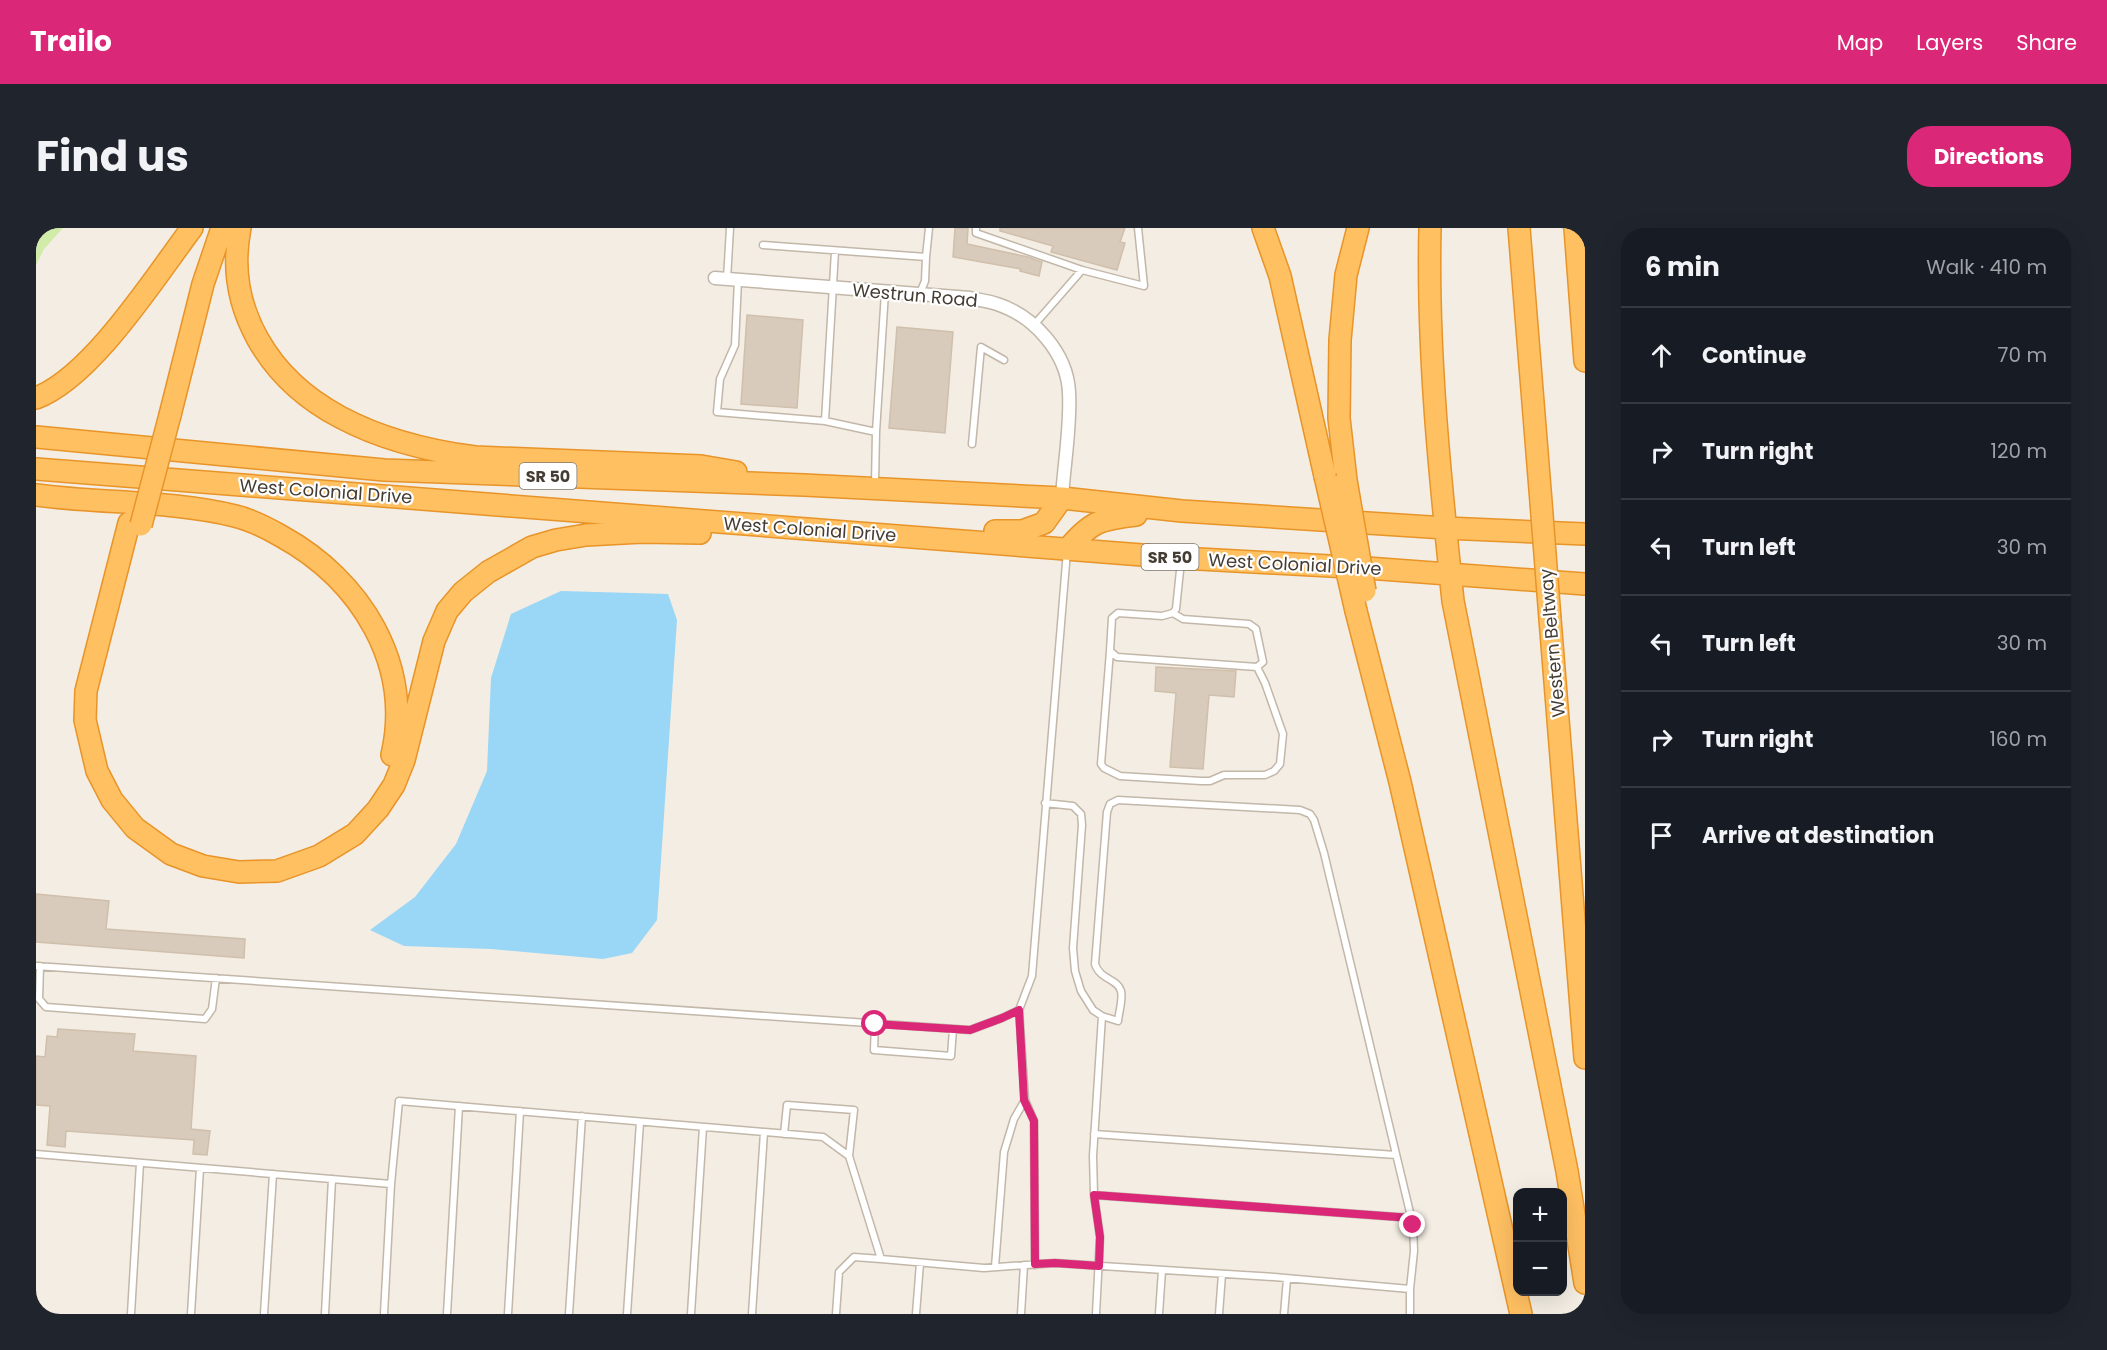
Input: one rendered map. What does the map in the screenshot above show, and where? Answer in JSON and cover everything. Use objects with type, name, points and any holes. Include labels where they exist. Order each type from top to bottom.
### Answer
[{"type":"highway","points":[[36,398],[63,384],[105,343],[192,228]]},
{"type":"highway","points":[[164,415],[199,251],[207,228]]},
{"type":"highway","points":[[222,228],[164,415],[86,691],[85,720],[97,771],[112,800],[135,828],[171,854],[203,866],[239,872],[277,871],[320,856],[355,834],[394,785],[404,760],[434,641],[447,611],[463,592],[488,572],[532,547],[586,535],[642,532],[898,535],[936,531],[1022,531],[1044,523],[1062,498]]},
{"type":"highway","points":[[240,228],[237,269],[241,304],[251,328],[269,358],[312,400],[339,417],[375,433],[447,453],[476,457],[701,466],[804,485]]},
{"type":"highway","points":[[1263,228],[1280,276],[1324,476],[1363,613],[1521,1314]]},
{"type":"highway","points":[[1358,228],[1346,275],[1340,340],[1339,418],[1363,613]]},
{"type":"highway","points":[[1430,228],[1432,351],[1450,574],[1461,647],[1567,1171],[1585,1283]]},
{"type":"highway","name":"Western Beltway","points":[[1519,228],[1585,1058]]},
{"type":"highway","points":[[1575,228],[1585,361]]},
{"type":"highway","name":"West Colonial Drive","points":[[36,437],[384,470],[804,485],[1062,498],[1182,511],[1445,528],[1585,534]]},
{"type":"highway","name":"West Colonial Drive","points":[[36,469],[1181,558],[1585,584]]},
{"type":"highway","points":[[36,495],[188,508],[236,516],[260,524],[295,544],[343,585],[374,626],[384,646],[397,698],[397,736],[392,759],[371,798],[341,829],[321,842],[299,852],[260,860],[233,860],[213,856],[195,851],[163,835],[142,818],[120,788],[106,760],[99,735],[98,693],[135,524]]},
{"type":"highway","points":[[1068,549],[1087,529],[1107,518],[1182,511]]},
{"type":"street","name":"Westrun Road","points":[[726,279],[970,298],[998,304],[1022,316],[1046,335],[1063,366],[1069,390],[1062,498]]},
{"type":"lane","points":[[730,228],[726,279],[735,345],[720,379],[717,412],[825,421],[876,432]]},
{"type":"lane","points":[[920,294],[925,281],[929,228]]},
{"type":"lane","points":[[976,228],[976,233],[1082,270],[1144,286],[1138,228]]},
{"type":"lane","points":[[763,245],[926,257]]},
{"type":"lane","points":[[825,421],[835,251]]},
{"type":"lane","points":[[1034,326],[1082,270]]},
{"type":"lane","points":[[875,489],[876,432],[885,291]]},
{"type":"lane","points":[[972,444],[981,347],[1004,360]]},
{"type":"lane","points":[[1035,1264],[1034,1121],[1024,1100],[1019,1010],[1032,976],[1068,549]]},
{"type":"lane","points":[[1181,558],[1176,609],[1173,613],[1162,616],[1118,613],[1112,618],[1101,764],[1120,776],[1210,781],[1224,775],[1265,775],[1274,771],[1280,764],[1283,734],[1257,667]]},
{"type":"lane","points":[[1110,651],[1117,657],[1257,667],[1263,662],[1256,629],[1248,624],[1183,619],[1173,613]]},
{"type":"lane","points":[[1046,803],[1073,807],[1081,814],[1073,960],[1082,992],[1093,1010],[1102,1016],[1118,1021],[1120,988],[1115,982],[1100,975],[1095,964],[1107,812],[1110,804],[1118,800],[1300,810],[1310,814],[1324,853],[1412,1218],[1415,1239],[1410,1314]]},
{"type":"lane","points":[[216,978],[212,1009],[205,1019],[46,1007],[39,999],[38,966],[216,978],[875,1024],[970,1030],[1019,1010]]},
{"type":"lane","points":[[1095,1314],[1100,1237],[1094,1195],[1094,1134],[1102,1016]]},
{"type":"lane","points":[[875,1024],[874,1050],[951,1056],[953,1029]]},
{"type":"lane","points":[[995,1267],[1004,1152],[1014,1119],[1024,1100]]},
{"type":"lane","points":[[384,1314],[391,1184],[399,1101],[823,1137],[849,1156]]},
{"type":"lane","points":[[784,1134],[787,1105],[854,1110],[849,1156],[881,1259]]},
{"type":"lane","points":[[447,1314],[459,1106]]},
{"type":"lane","points":[[508,1314],[520,1111]]},
{"type":"lane","points":[[569,1314],[582,1116]]},
{"type":"lane","points":[[627,1314],[640,1122]]},
{"type":"lane","points":[[691,1314],[703,1127]]},
{"type":"lane","points":[[752,1314],[764,1132]]},
{"type":"lane","points":[[1094,1134],[1396,1155]]},
{"type":"lane","points":[[36,1154],[391,1184]]},
{"type":"lane","points":[[131,1314],[140,1163]]},
{"type":"lane","points":[[191,1314],[200,1168]]},
{"type":"lane","points":[[264,1314],[273,1174]]},
{"type":"lane","points":[[325,1314],[332,1179]]},
{"type":"lane","points":[[1094,1195],[1412,1218]]},
{"type":"lane","points":[[836,1314],[839,1272],[854,1257],[995,1267],[1055,1263],[1410,1289]]},
{"type":"lane","points":[[916,1314],[920,1263]]},
{"type":"lane","points":[[1021,1314],[1024,1265]]},
{"type":"lane","points":[[1159,1314],[1162,1270]]},
{"type":"lane","points":[[1219,1314],[1222,1274]]},
{"type":"lane","points":[[1284,1314],[1287,1279]]},
{"type":"green space","points":[[36,228],[63,228],[44,249],[36,265]]},
{"type":"water","points":[[561,591],[668,594],[677,620],[657,920],[632,953],[603,959],[491,949],[404,946],[370,930],[415,897],[456,844],[487,771],[491,678],[511,614]]},
{"type":"building","points":[[955,228],[968,228],[967,244],[1042,262],[1039,276],[1020,271],[1021,269],[953,257]]},
{"type":"building","points":[[1000,228],[1125,228],[1120,242],[1125,243],[1117,270],[1051,252],[1053,246],[1000,231]]},
{"type":"building","points":[[747,315],[803,320],[797,408],[741,404]]},
{"type":"building","points":[[897,327],[953,332],[945,433],[889,428]]},
{"type":"building","points":[[1156,667],[1236,671],[1234,697],[1209,695],[1203,769],[1170,767],[1176,693],[1155,691]]},
{"type":"building","points":[[36,894],[109,901],[106,929],[245,939],[244,958],[36,942]]},
{"type":"building","points":[[58,1029],[135,1034],[133,1051],[196,1056],[191,1129],[210,1131],[207,1155],[193,1154],[194,1140],[66,1131],[65,1147],[47,1145],[50,1106],[36,1105],[36,1056],[45,1057],[47,1036],[57,1037]]},
{"type":"route","points":[[875,1024],[970,1030],[1019,1010],[1024,1100],[1034,1121],[1035,1264],[1099,1266],[1100,1237],[1094,1195],[1412,1218],[1413,1225]]}]
